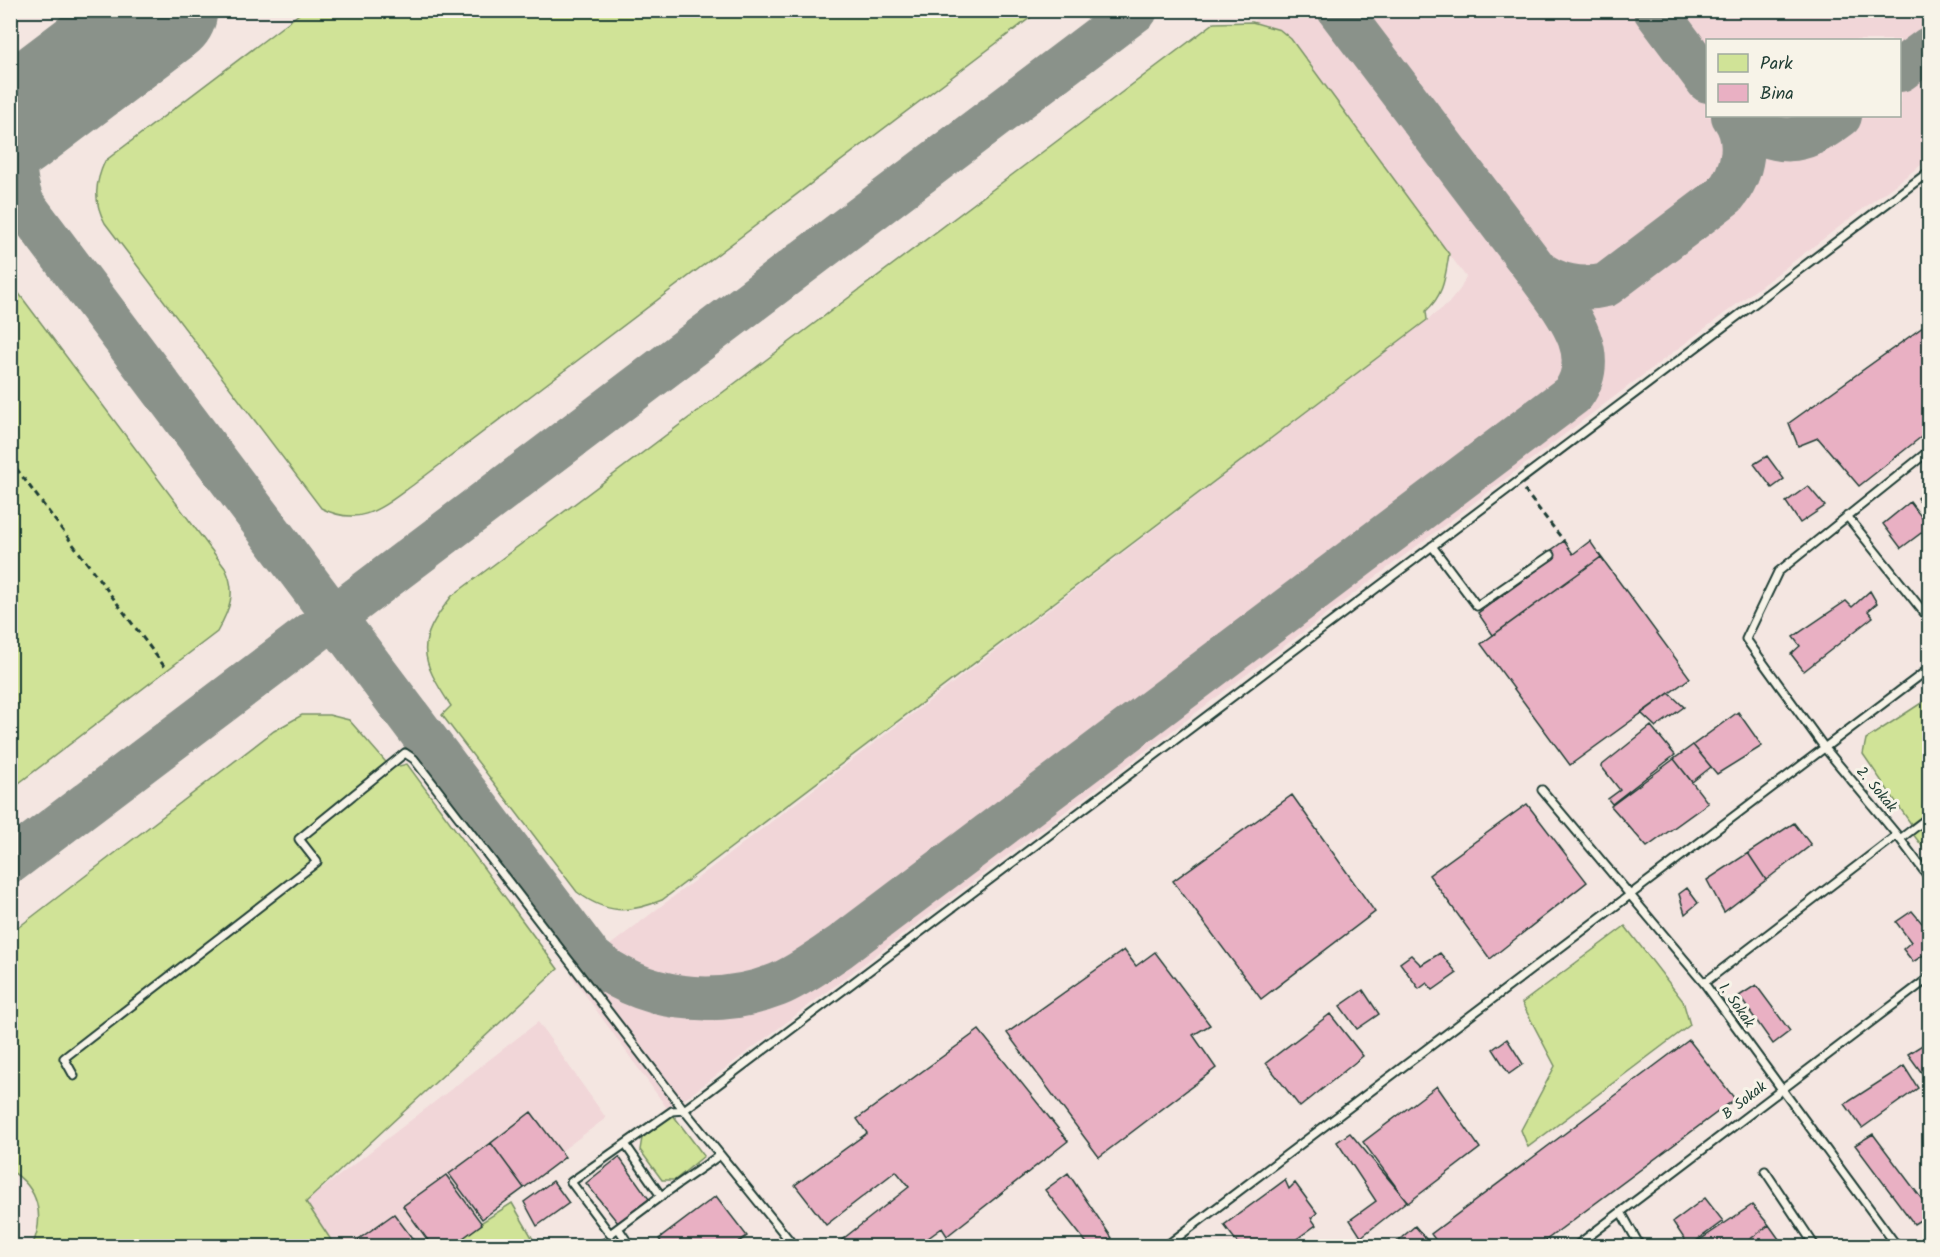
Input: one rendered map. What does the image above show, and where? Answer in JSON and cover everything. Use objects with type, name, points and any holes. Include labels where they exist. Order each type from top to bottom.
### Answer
[{"type":"lane","points":[[720,1155],[610,1234],[571,1182],[672,1111],[684,1110],[1929,171]]},
{"type":"lane","points":[[1929,450],[1847,516],[1929,620]]},
{"type":"lane","name":"2. Sokak","points":[[1847,516],[1778,572],[1746,639],[1824,747],[1899,837],[1929,879]]},
{"type":"lane","points":[[1432,546],[1477,606],[1551,555]]},
{"type":"lane","points":[[1166,1246],[1929,668]]},
{"type":"lane","points":[[75,1076],[64,1058],[317,862],[299,839],[405,753],[414,759],[684,1110],[794,1246]]},
{"type":"lane","name":"1. Sokak","points":[[1542,790],[1631,893],[1704,983],[1896,1246]]},
{"type":"lane","points":[[1704,983],[1929,816]]},
{"type":"lane","name":"B Sokak","points":[[1576,1246],[1929,977]]},
{"type":"lane","points":[[625,1144],[661,1196]]},
{"type":"lane","points":[[1765,1171],[1815,1246]]},
{"type":"lane","points":[[1621,1212],[1640,1246]]},
{"type":"lane","points":[[618,1228],[630,1246]]},
{"type":"path","points":[[10,460],[167,670]]},
{"type":"path","points":[[1517,482],[1564,541]]},
{"type":"shaded area","points":[[1267,11],[1929,11],[1929,159],[669,1111],[571,975],[1448,304],[1461,288],[1466,277],[1291,39],[1280,30],[1252,22]]},
{"type":"shaded area","points":[[538,1022],[606,1118],[433,1246],[335,1246],[305,1202]]},
{"type":"green space","points":[[303,11],[1039,11],[413,485],[370,513],[347,516],[321,508],[105,223],[97,200],[97,184],[105,161]]},
{"type":"green space","points":[[1252,22],[1280,30],[1291,39],[1449,254],[1443,285],[1437,299],[1426,311],[1427,320],[662,900],[639,908],[618,910],[598,904],[577,892],[442,715],[451,706],[432,675],[427,662],[427,638],[440,612],[452,596],[1214,23]]},
{"type":"green space","points":[[11,283],[225,568],[231,585],[231,593],[228,608],[217,632],[11,789]]},
{"type":"green space","points":[[1929,698],[1929,811],[1911,824],[1863,754],[1866,739]]},
{"type":"green space","points":[[302,715],[329,715],[349,720],[391,768],[407,764],[558,969],[306,1202],[335,1246],[32,1246],[38,1224],[37,1204],[28,1186],[11,1171],[11,933],[274,731]]},
{"type":"green space","points":[[1929,814],[1929,855],[1909,829]]},
{"type":"green space","points":[[1625,926],[1683,1001],[1690,1025],[1528,1147],[1521,1130],[1555,1066],[1522,1003]]},
{"type":"green space","points":[[673,1115],[704,1156],[675,1180],[662,1180],[640,1150],[642,1138]]},
{"type":"green space","points":[[512,1203],[537,1246],[444,1246]]},
{"type":"building","points":[[1930,322],[1930,430],[1859,486],[1818,438],[1798,446],[1789,423]]},
{"type":"building","points":[[1767,456],[1784,479],[1772,488],[1754,464]]},
{"type":"building","points":[[1808,486],[1825,506],[1800,523],[1786,502]]},
{"type":"building","points":[[1930,489],[1930,517],[1917,498]]},
{"type":"building","points":[[1910,502],[1929,527],[1901,548],[1883,524]]},
{"type":"building","points":[[1564,541],[1573,554],[1590,541],[1601,557],[1493,635],[1478,613],[1555,557],[1550,551]]},
{"type":"building","points":[[1601,557],[1690,678],[1570,765],[1481,644]]},
{"type":"building","points":[[1870,591],[1877,603],[1868,611],[1873,617],[1804,671],[1791,654],[1800,646],[1793,637],[1846,601],[1852,607]]},
{"type":"building","points":[[1669,693],[1684,707],[1656,727],[1641,713]]},
{"type":"building","points":[[1738,712],[1762,746],[1717,774],[1693,745]]},
{"type":"building","points":[[1651,726],[1675,755],[1612,804],[1608,799],[1620,790],[1601,766]]},
{"type":"building","points":[[1693,745],[1711,767],[1692,782],[1674,759]]},
{"type":"building","points":[[1674,759],[1708,803],[1647,847],[1611,806]]},
{"type":"building","points":[[1292,795],[1375,912],[1261,999],[1173,881]]},
{"type":"building","points":[[1527,804],[1587,882],[1490,959],[1429,875]]},
{"type":"building","points":[[1794,823],[1811,845],[1766,880],[1748,853]]},
{"type":"building","points":[[1748,853],[1766,880],[1724,912],[1707,880]]},
{"type":"building","points":[[1687,888],[1698,903],[1685,914],[1679,894]]},
{"type":"building","points":[[1912,911],[1927,929],[1923,932],[1930,940],[1930,951],[1913,962],[1903,949],[1911,942],[1896,922]]},
{"type":"building","points":[[1124,950],[1136,966],[1155,952],[1210,1025],[1193,1035],[1216,1068],[1099,1157],[1007,1033]]},
{"type":"building","points":[[1440,953],[1457,973],[1433,990],[1427,983],[1419,989],[1400,963],[1411,955],[1421,965]]},
{"type":"building","points":[[1756,985],[1790,1031],[1773,1044],[1739,996]]},
{"type":"building","points":[[1363,990],[1379,1014],[1357,1029],[1340,1006]]},
{"type":"building","points":[[1330,1014],[1363,1056],[1300,1107],[1266,1063]]},
{"type":"building","points":[[979,1030],[1068,1141],[947,1236],[942,1228],[917,1246],[843,1246],[839,1242],[909,1187],[896,1171],[826,1225],[795,1185],[867,1133],[857,1119]]},
{"type":"building","points":[[1507,1039],[1523,1064],[1509,1074],[1493,1049]]},
{"type":"building","points":[[1689,1040],[1735,1099],[1538,1246],[1440,1246],[1431,1234]]},
{"type":"building","points":[[1930,1040],[1930,1072],[1924,1076],[1908,1054]]},
{"type":"building","points":[[1904,1066],[1918,1088],[1862,1128],[1845,1104]]},
{"type":"building","points":[[1437,1086],[1480,1148],[1408,1203],[1363,1142]]},
{"type":"building","points":[[531,1112],[565,1157],[524,1188],[491,1143]]},
{"type":"building","points":[[1350,1133],[1407,1201],[1361,1237],[1350,1220],[1376,1201],[1337,1142]]},
{"type":"building","points":[[1873,1134],[1930,1210],[1930,1214],[1914,1224],[1855,1145]]},
{"type":"building","points":[[491,1143],[524,1188],[482,1219],[449,1174]]},
{"type":"building","points":[[619,1157],[649,1199],[618,1223],[586,1183]]},
{"type":"building","points":[[1068,1173],[1112,1238],[1099,1246],[1089,1246],[1045,1190]]},
{"type":"building","points":[[446,1175],[482,1224],[452,1246],[432,1246],[403,1206]]},
{"type":"building","points":[[1285,1180],[1289,1189],[1295,1183],[1317,1213],[1311,1218],[1316,1225],[1287,1246],[1240,1246],[1224,1225]]},
{"type":"building","points":[[553,1181],[569,1203],[537,1226],[524,1202]]},
{"type":"building","points":[[716,1196],[747,1236],[737,1243],[739,1246],[664,1246],[659,1239]]},
{"type":"building","points":[[1705,1198],[1723,1221],[1689,1246],[1673,1222]]},
{"type":"building","points":[[1752,1205],[1769,1225],[1741,1246],[1691,1246]]},
{"type":"building","points":[[394,1214],[418,1246],[349,1246]]},
{"type":"building","points":[[1769,1225],[1784,1246],[1741,1246]]},
{"type":"building","points":[[1415,1226],[1432,1246],[1392,1246]]},
{"type":"building","points":[[604,1238],[611,1246],[591,1246],[598,1241]]},
{"type":"taxiway","points":[[10,862],[1136,10]]},
{"type":"taxiway","points":[[1339,10],[1537,271],[1561,284],[1579,287],[1606,285],[1725,195],[1736,177],[1742,156],[1741,135],[1734,117]]},
{"type":"taxiway","points":[[1655,10],[1706,78]]},
{"type":"taxiway","points":[[1901,69],[1930,48]]},
{"type":"taxiway","points":[[23,204],[16,181],[15,158],[18,135],[27,113]]},
{"type":"taxiway","points":[[1736,120],[1765,135],[1789,139],[1800,138],[1812,133],[1839,117]]},
{"type":"taxiway","points":[[10,194],[23,204],[590,957],[610,972],[655,992],[704,998],[729,997],[777,985],[840,947],[1573,394],[1581,378],[1584,362],[1582,345],[1567,314],[1537,271]]},
{"type":"runway","points":[[10,125],[162,10]]}]
